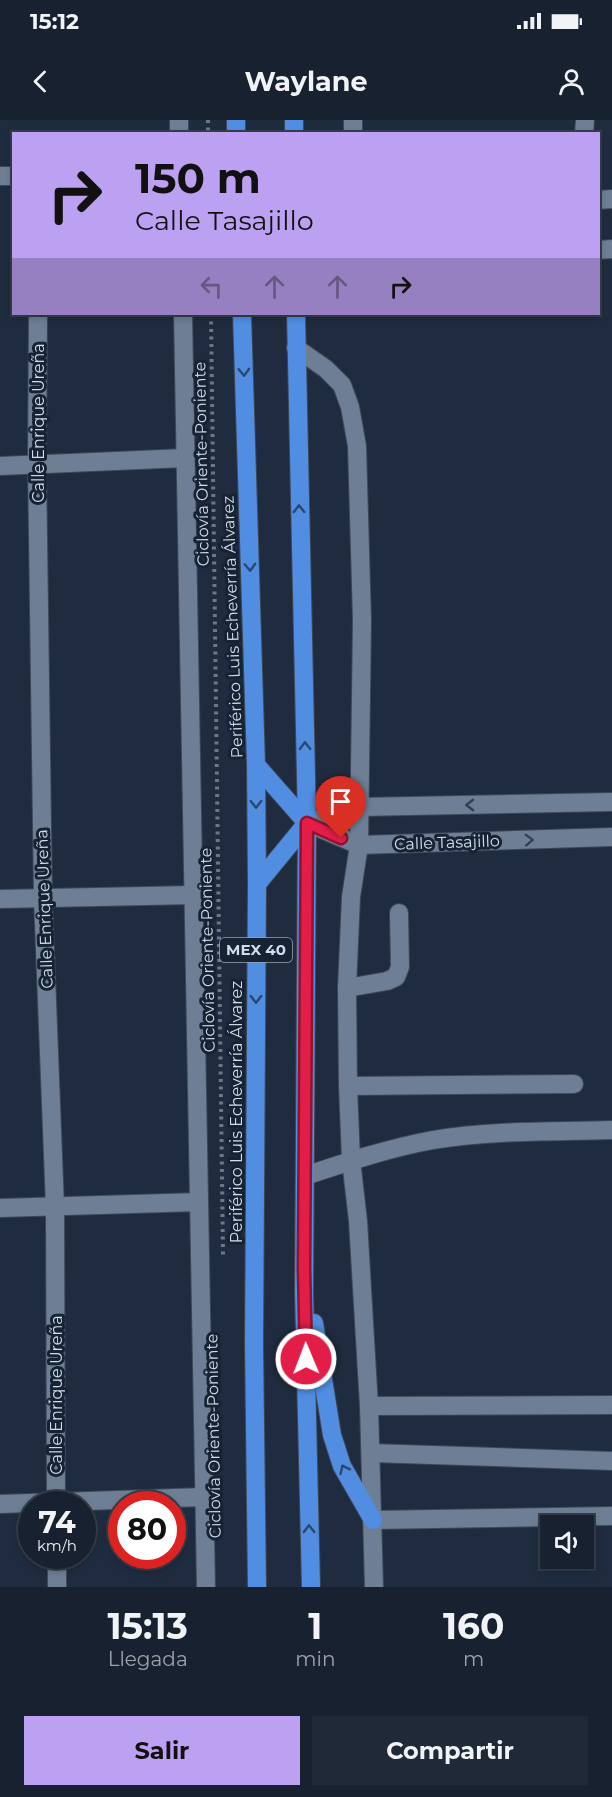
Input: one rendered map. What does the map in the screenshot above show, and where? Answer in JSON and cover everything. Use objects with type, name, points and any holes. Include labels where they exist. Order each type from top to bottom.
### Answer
[{"type":"highway","name":"Periférico Luis Echeverría Álvarez","points":[[242,315],[257,884],[254,1344],[257,1587]]},
{"type":"highway","name":"MEX 40","points":[[296,315],[307,823],[304,1291],[310,1587]]},
{"type":"highway","points":[[255,765],[307,823],[257,884]]},
{"type":"highway","points":[[304,1291],[315,1328],[332,1435],[342,1466],[373,1520]]},
{"type":"street","name":"Calle Enrique Ureña","points":[[38,315],[37,464],[43,898],[55,1207],[56,1491]]},
{"type":"street","points":[[183,315],[206,1587]]},
{"type":"street","points":[[296,348],[326,369],[342,385],[350,407],[357,446],[362,620],[358,845],[351,897],[347,988],[348,1086],[351,1161],[358,1221],[369,1406],[374,1587]]},
{"type":"street","points":[[0,466],[185,458]]},
{"type":"street","points":[[307,823],[359,807],[612,802]]},
{"type":"street","name":"Calle Tasajillo","points":[[307,823],[358,845],[612,837]]},
{"type":"street","points":[[0,899],[193,895]]},
{"type":"street","points":[[347,988],[387,981],[396,977],[400,967],[399,913]]},
{"type":"street","points":[[348,1086],[574,1084]]},
{"type":"street","points":[[305,1176],[351,1161],[425,1142],[481,1134],[612,1130]]},
{"type":"street","points":[[0,1208],[198,1202]]},
{"type":"street","points":[[369,1406],[612,1405]]},
{"type":"street","points":[[371,1453],[612,1461]]},
{"type":"street","points":[[96,1501],[204,1497]]},
{"type":"street","points":[[0,1504],[18,1504]]},
{"type":"street","points":[[373,1520],[612,1516]]},
{"type":"street","points":[[57,1569],[57,1587]]},
{"type":"path","name":"Ciclovía Oriente-Poniente","points":[[211,315],[223,1264]]},
{"type":"route","points":[[306,1359],[304,1268],[307,823],[341,838]]}]
